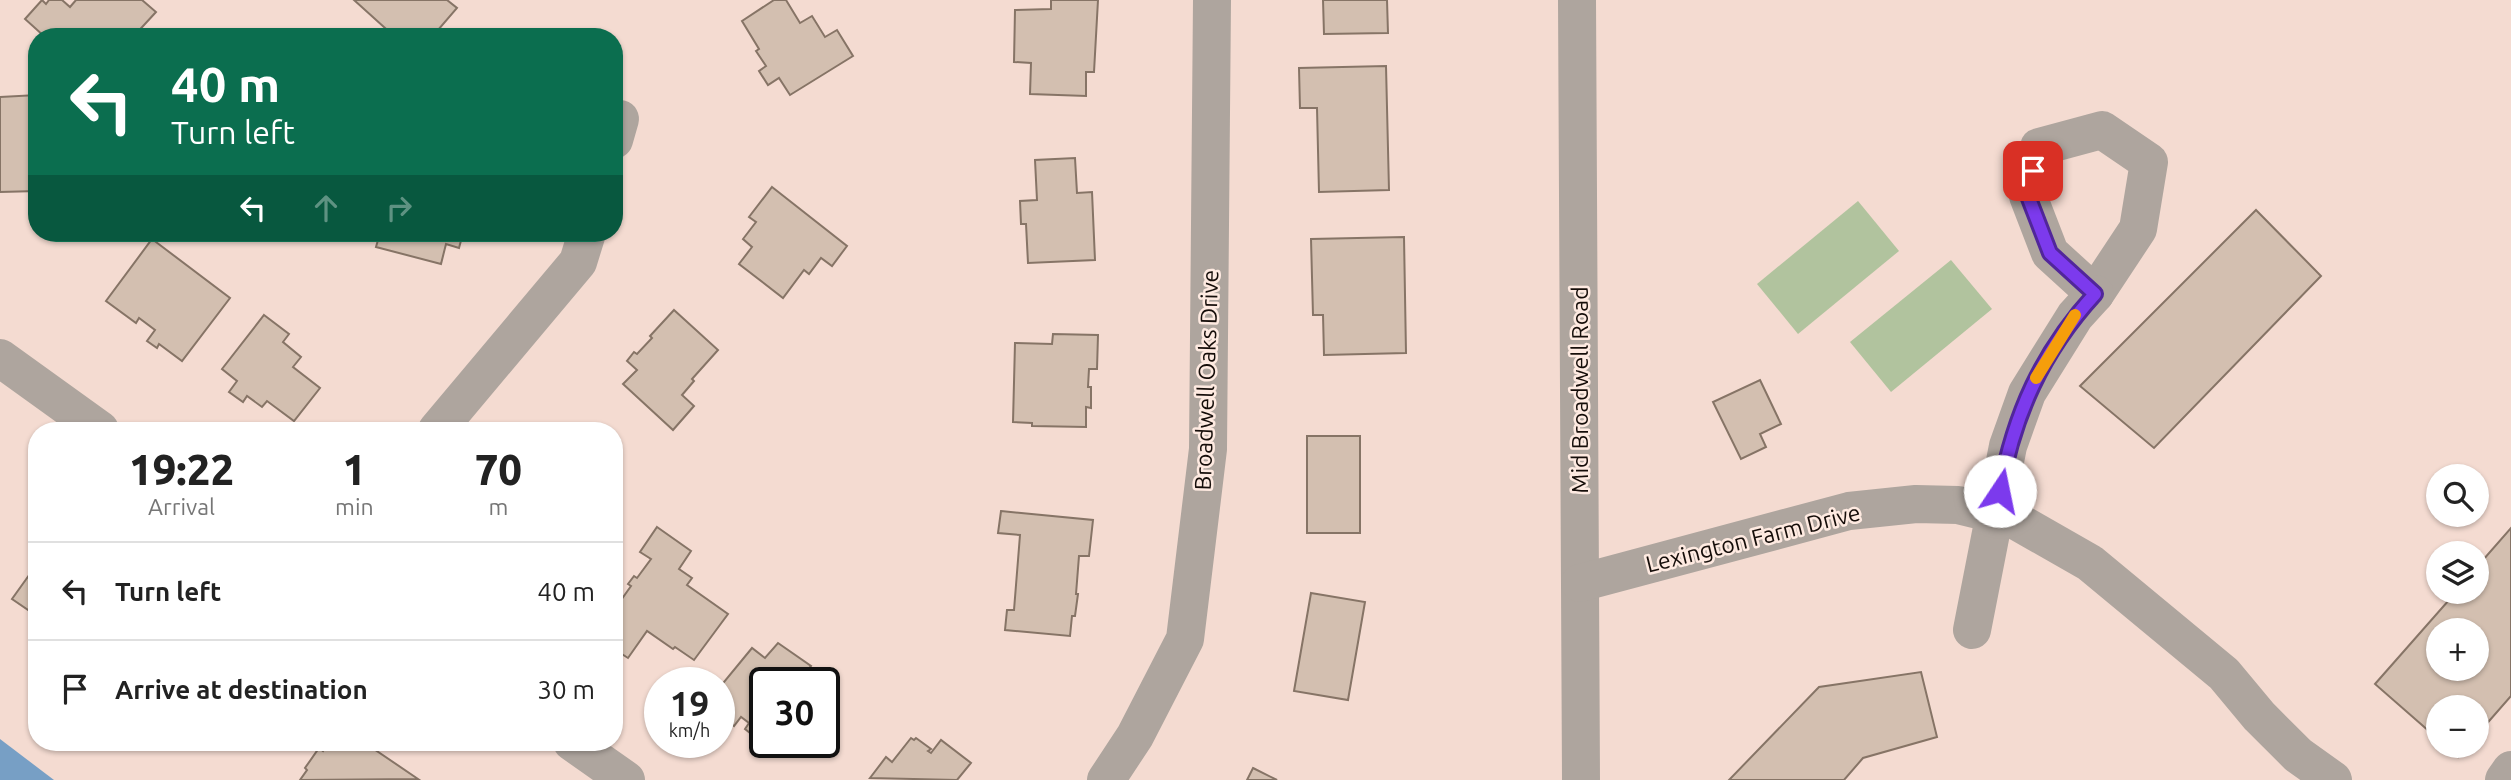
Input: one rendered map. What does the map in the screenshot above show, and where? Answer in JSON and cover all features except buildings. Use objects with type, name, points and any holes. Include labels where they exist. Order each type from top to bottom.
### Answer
[{"type":"street","name":"Broadwell Oaks Drive","points":[[1106,780],[1135,736],[1185,639],[1208,450],[1212,0]]},
{"type":"street","name":"Mid Broadwell Road","points":[[1577,0],[1581,780]]},
{"type":"street","points":[[444,422],[578,262],[584,242]]},
{"type":"street","points":[[1972,630],[2008,446],[2027,393],[2075,316],[2095,294]]},
{"type":"street","points":[[0,358],[89,422]]},
{"type":"street","name":"Lexington Farm Drive","points":[[1580,583],[1849,511],[1916,503],[1958,505],[2011,518],[2090,563],[2224,674],[2259,716],[2298,755],[2333,780]]},
{"type":"street","points":[[585,751],[626,780]]},
{"type":"street","points":[[2504,780],[2511,770]]},
{"type":"green space","points":[[1858,201],[1899,251],[1798,334],[1757,284]]},
{"type":"green space","points":[[1951,260],[1992,309],[1891,392],[1850,342]]},
{"type":"water","points":[[0,739],[54,780],[0,780]]},
{"type":"slow traffic","points":[[2036,378],[2075,315]]},
{"type":"route","points":[[2000,491],[2008,446],[2027,393],[2075,316],[2095,294],[2050,253],[2028,196],[2033,171]]}]
